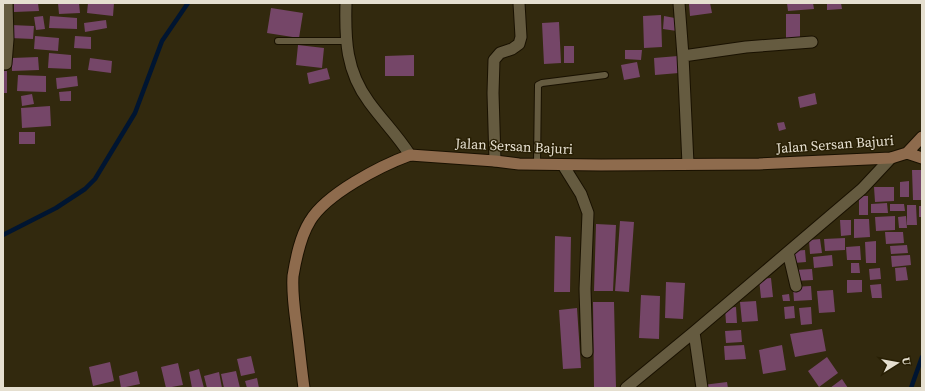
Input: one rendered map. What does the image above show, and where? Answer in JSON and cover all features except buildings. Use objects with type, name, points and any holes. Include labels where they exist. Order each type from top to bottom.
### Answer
[{"type":"main road","name":"Jalan Sersan Bajuri","points":[[304,388],[293,297],[293,277],[300,245],[310,221],[324,203],[368,174],[410,155],[519,164],[759,164],[891,158],[907,153],[922,137]]},
{"type":"main road","name":"Jalan Sersan Bajuri","points":[[907,153],[922,158]]},
{"type":"street","points":[[3,64],[6,64],[8,3]]},
{"type":"street","points":[[346,3],[346,41],[351,68],[368,101],[410,155]]},
{"type":"street","points":[[495,161],[493,93],[494,60],[500,53],[512,49],[519,44],[519,3]]},
{"type":"street","points":[[679,3],[688,164]]},
{"type":"street","points":[[683,56],[752,47],[812,42]]},
{"type":"street","points":[[626,388],[862,190],[891,158]]},
{"type":"street","points":[[563,165],[582,194],[588,213],[585,289],[586,352]]},
{"type":"street","points":[[788,252],[796,286]]},
{"type":"street","points":[[694,332],[702,388]]},
{"type":"lane","points":[[278,41],[346,41]]},
{"type":"lane","points":[[537,164],[538,85],[542,83],[605,75]]},
{"type":"waterway","points":[[3,235],[56,208],[85,189],[95,179],[135,113],[162,41],[188,3]]},
{"type":"waterway","points":[[911,388],[922,357]]}]
